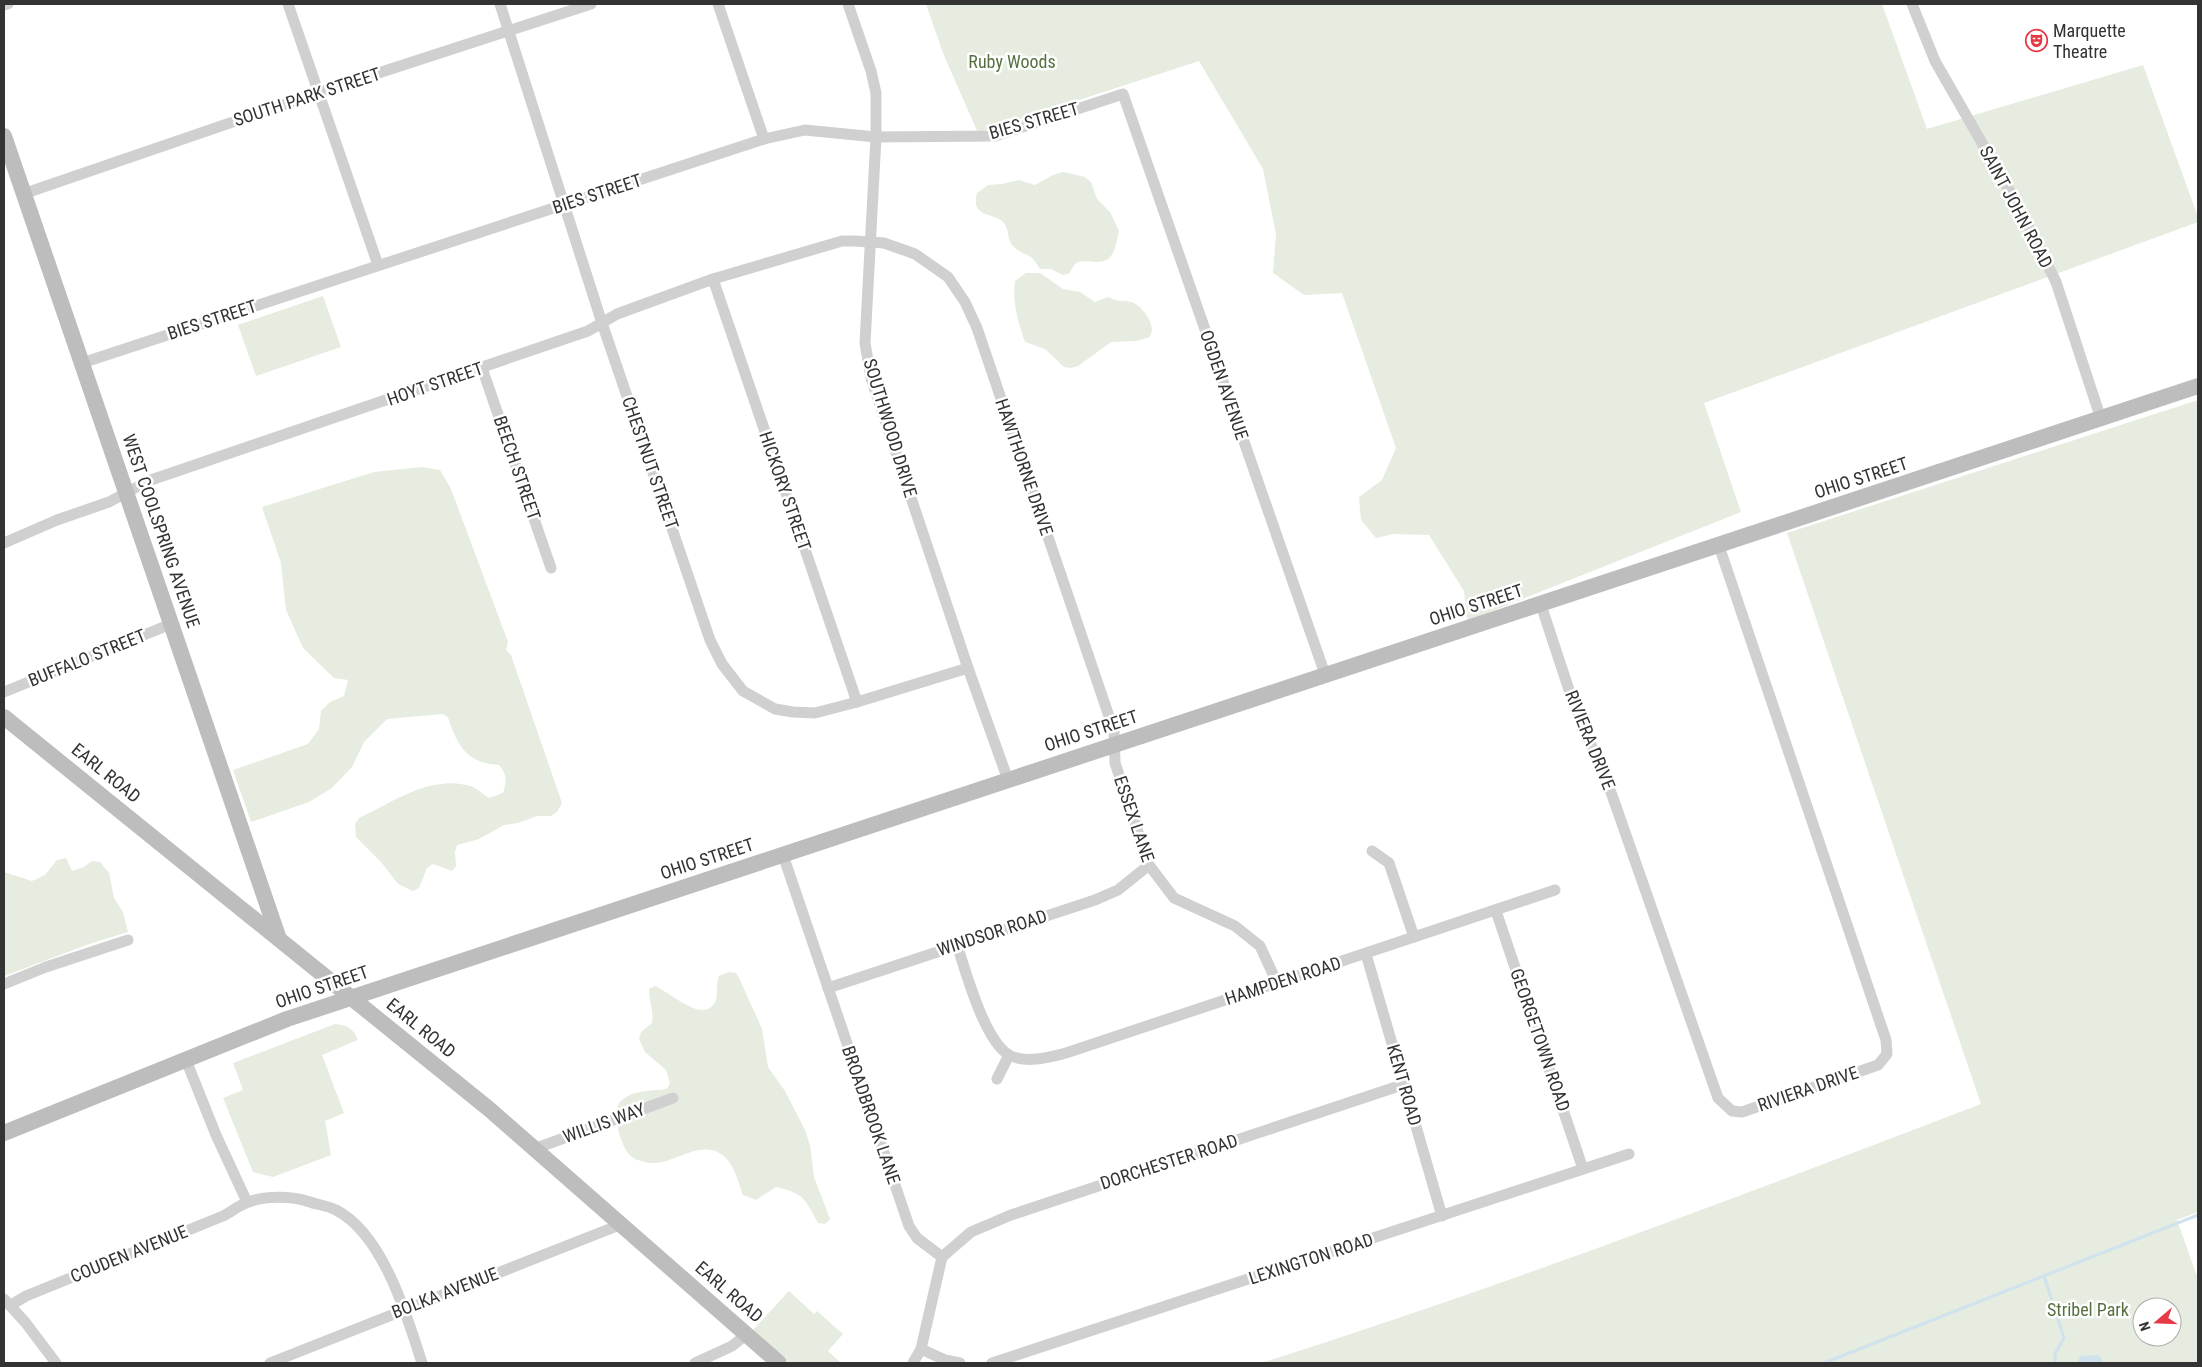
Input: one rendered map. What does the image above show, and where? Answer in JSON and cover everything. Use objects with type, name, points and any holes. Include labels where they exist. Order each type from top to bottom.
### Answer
[{"type":"street","points":[[4,5],[8,4]]},
{"type":"street","points":[[288,4],[317,93],[378,265]]},
{"type":"street","name":"CHESTNUT STREET","points":[[500,4],[566,205],[602,323],[710,640],[722,664],[744,691],[775,710],[792,712],[815,712],[857,702],[968,668]]},
{"type":"street","name":"SOUTH PARK STREET","points":[[24,194],[317,93],[591,4]]},
{"type":"street","points":[[718,4],[764,139]]},
{"type":"street","name":"SOUTHWOOD DRIVE","points":[[848,4],[874,86],[876,137],[865,342],[871,378],[968,668],[1008,780]]},
{"type":"street","name":"SAINT JOHN ROAD","points":[[1912,4],[1935,61],[2021,211],[2056,282],[2102,419]]},
{"type":"street","name":"BIES STREET","points":[[82,363],[764,139],[805,130],[876,137],[995,136],[1123,94]]},
{"type":"street","name":"OGDEN AVENUE","points":[[1123,94],[1326,677]]},
{"type":"street","name":"WEST COOLSPRING AVENUE","points":[[4,136],[279,939]]},
{"type":"street","name":"HOYT STREET","points":[[4,544],[57,520],[109,502],[148,481],[588,331],[617,314],[713,279],[842,241],[870,241]]},
{"type":"street","name":"HAWTHORNE DRIVE","points":[[870,241],[884,243],[915,254],[948,277],[965,302],[977,328],[1114,730],[1114,744]]},
{"type":"street","name":"HICKORY STREET","points":[[713,279],[857,702]]},
{"type":"street","name":"BEECH STREET","points":[[482,368],[551,568]]},
{"type":"street","name":"OHIO STREET","points":[[4,1134],[287,1019],[1114,744],[1326,677],[2198,386]]},
{"type":"street","name":"RIVIERA DRIVE","points":[[1541,605],[1571,696],[1612,795],[1718,1098],[1732,1111],[1742,1112],[1878,1065],[1887,1054],[1886,1040],[1719,546]]},
{"type":"street","name":"BUFFALO STREET","points":[[4,692],[171,624]]},
{"type":"street","name":"EARL ROAD","points":[[4,717],[352,997],[622,1224],[779,1363]]},
{"type":"street","name":"ESSEX LANE","points":[[1114,744],[1115,763],[1148,866],[1174,898],[1235,926],[1260,946],[1277,982]]},
{"type":"street","points":[[1372,851],[1389,863],[1414,937]]},
{"type":"street","name":"BROADBROOK LANE","points":[[783,855],[909,1226],[917,1238],[942,1258]]},
{"type":"street","name":"WINDSOR ROAD","points":[[828,988],[1095,900],[1118,890],[1148,866]]},
{"type":"street","name":"HAMPDEN ROAD","points":[[1009,1055],[1034,1059],[1060,1054],[1555,890]]},
{"type":"street","name":"GEORGETOWN ROAD","points":[[1496,911],[1583,1169]]},
{"type":"street","points":[[4,984],[55,964],[128,940]]},
{"type":"street","points":[[957,944],[983,1020],[994,1039],[1009,1055],[997,1079]]},
{"type":"street","name":"KENT ROAD","points":[[1366,954],[1442,1216]]},
{"type":"street","points":[[186,1060],[216,1135],[247,1202],[274,1198],[302,1200],[336,1210],[362,1231],[383,1262],[404,1309],[422,1363]]},
{"type":"street","name":"DORCHESTER ROAD","points":[[942,1258],[971,1232],[1011,1215],[1405,1084]]},
{"type":"street","name":"WILLIS WAY","points":[[534,1149],[673,1098]]},
{"type":"street","name":"LEXINGTON ROAD","points":[[992,1363],[1629,1154]]},
{"type":"street","name":"COUDEN AVENUE","points":[[7,1302],[223,1216],[247,1202]]},
{"type":"street","name":"BOLKA AVENUE","points":[[270,1363],[622,1224]]},
{"type":"street","points":[[913,1363],[922,1349],[942,1258]]},
{"type":"street","points":[[7,1302],[25,1322],[56,1363]]},
{"type":"street","points":[[695,1363],[732,1346],[747,1334]]},
{"type":"street","points":[[922,1349],[945,1360],[960,1363]]},
{"type":"green space","name":"Ruby Woods","points":[[926,4],[1882,4],[1927,129],[2143,65],[2198,217],[2198,222],[1704,403],[1741,512],[1467,621],[1464,591],[1429,535],[1393,534],[1376,538],[1361,520],[1359,497],[1382,480],[1396,448],[1342,293],[1304,295],[1273,273],[1276,234],[1263,169],[1199,61],[978,133],[943,53]]},
{"type":"green space","points":[[1063,172],[1085,177],[1091,182],[1097,199],[1110,212],[1119,231],[1114,252],[1110,257],[1098,262],[1084,261],[1076,263],[1070,273],[1063,275],[1051,269],[1040,269],[1033,259],[1012,244],[1004,223],[980,211],[976,201],[977,193],[988,185],[1019,180],[1035,185]]},
{"type":"green space","points":[[1026,273],[1040,273],[1063,289],[1080,292],[1095,302],[1108,297],[1134,303],[1148,317],[1152,330],[1150,337],[1136,341],[1111,342],[1078,366],[1064,367],[1045,349],[1025,342],[1016,312],[1014,289],[1015,281]]},
{"type":"green space","points":[[323,296],[341,347],[256,376],[238,325]]},
{"type":"green space","name":"Stribel Park","points":[[2198,400],[2198,1212],[2177,1220],[2198,1279],[2198,1363],[1261,1363],[1533,1271],[1713,1206],[1981,1104],[1787,533]]},
{"type":"green space","points":[[422,467],[440,470],[451,489],[508,642],[506,650],[511,655],[562,803],[557,812],[551,816],[537,816],[518,823],[504,825],[479,839],[457,845],[455,852],[456,866],[452,871],[433,864],[427,868],[419,888],[413,891],[398,884],[381,862],[356,837],[355,824],[359,818],[399,797],[428,786],[458,784],[473,787],[489,798],[503,793],[506,778],[502,768],[499,765],[488,764],[471,757],[455,736],[448,717],[442,714],[387,719],[364,742],[352,767],[332,788],[309,802],[251,822],[233,770],[308,744],[319,729],[321,711],[330,702],[344,696],[348,680],[334,678],[303,648],[286,610],[281,563],[262,507],[374,472]]},
{"type":"green space","points":[[66,858],[72,871],[84,867],[92,861],[100,862],[109,873],[114,898],[123,912],[128,932],[92,943],[4,976],[4,872],[32,881],[45,875],[57,860]]},
{"type":"green space","points":[[729,972],[736,973],[740,980],[762,1029],[768,1067],[785,1091],[805,1130],[810,1145],[814,1177],[830,1219],[825,1224],[818,1223],[803,1198],[793,1192],[776,1187],[756,1200],[743,1195],[730,1163],[715,1151],[698,1150],[663,1162],[654,1163],[637,1160],[627,1152],[624,1146],[617,1122],[617,1107],[620,1102],[635,1093],[667,1089],[670,1083],[666,1070],[645,1052],[639,1039],[641,1032],[652,1023],[649,989],[655,986],[686,1005],[703,1010],[710,1008],[715,1002],[719,976]]},
{"type":"green space","points":[[335,1024],[349,1028],[358,1040],[322,1055],[344,1113],[325,1121],[331,1155],[273,1177],[253,1172],[223,1098],[243,1090],[233,1063]]},
{"type":"green space","points":[[789,1291],[814,1314],[817,1311],[843,1334],[828,1351],[841,1363],[790,1363],[753,1330]]},
{"type":"water","points":[[2099,1355],[2104,1363],[2077,1363],[2080,1356]]},
{"type":"waterway","points":[[1824,1363],[2198,1215]]},
{"type":"waterway","points":[[2044,1276],[2064,1338],[2055,1354],[2055,1363]]},
{"type":"place","name":"Marquette Theatre","points":[[2037,41]]}]
